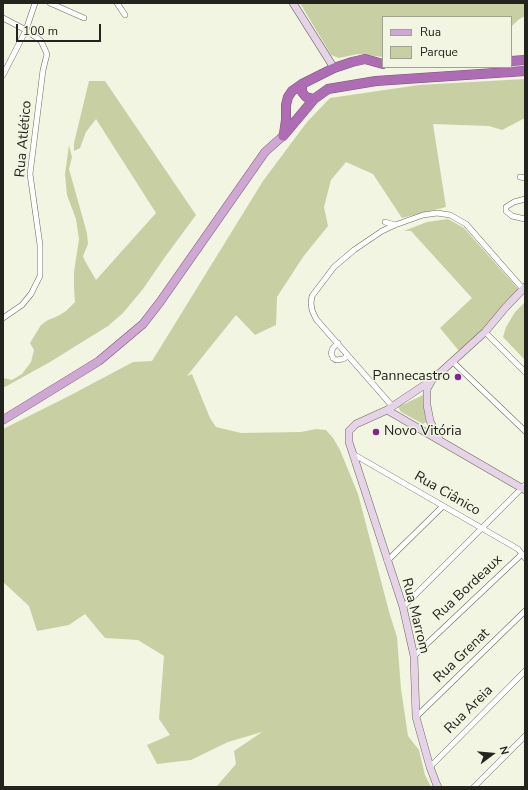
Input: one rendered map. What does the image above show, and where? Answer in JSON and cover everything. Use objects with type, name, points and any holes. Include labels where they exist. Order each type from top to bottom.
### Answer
[{"type":"highway","points":[[283,136],[286,120],[286,105],[288,97],[292,91],[302,84],[334,68],[365,59],[382,64]]},
{"type":"highway","points":[[512,61],[525,60]]},
{"type":"highway","points":[[283,136],[314,99],[328,89],[376,81],[525,71]]},
{"type":"highway","points":[[302,84],[302,92],[306,97],[314,99]]},
{"type":"main road","points":[[3,420],[99,361],[143,324],[160,302],[264,152],[283,136]]},
{"type":"street","points":[[3,75],[26,30],[35,3]]},
{"type":"street","points":[[50,3],[84,18]]},
{"type":"street","points":[[117,3],[125,15]]},
{"type":"street","points":[[293,3],[334,68]]},
{"type":"street","name":"Rua Atlético","points":[[3,18],[26,30],[41,41],[47,54],[43,70],[30,174],[40,246],[40,276],[31,294],[22,305],[3,318]]},
{"type":"street","points":[[525,199],[514,202],[506,207],[506,211],[512,216],[525,219]]},
{"type":"street","points":[[390,408],[432,380],[453,362],[485,332],[524,288],[466,224],[450,215],[437,213],[430,214],[395,225],[382,231],[354,250],[334,267],[312,296],[311,303],[316,319],[338,343],[390,408],[423,431],[440,439],[524,488],[403,607]]},
{"type":"street","points":[[385,222],[395,225]]},
{"type":"street","points":[[485,332],[525,372]]},
{"type":"street","points":[[338,343],[333,348],[331,353],[333,358],[336,360],[344,359],[348,356]]},
{"type":"street","points":[[453,362],[525,431]]},
{"type":"street","points":[[432,380],[427,389],[427,406],[432,425],[440,439]]},
{"type":"street","name":"Rua Marrom","points":[[390,408],[356,424],[349,431],[349,442],[403,607],[414,656],[416,718],[430,767],[438,787]]},
{"type":"street","points":[[423,431],[430,428],[432,425]]},
{"type":"street","name":"Rua Ciânico","points":[[353,454],[518,549],[523,556]]},
{"type":"street","points":[[387,561],[443,506]]},
{"type":"street","name":"Rua Bordeaux","points":[[414,656],[523,556]]},
{"type":"street","name":"Rua Grenat","points":[[416,718],[525,611]]},
{"type":"street","name":"Rua Areia","points":[[430,767],[525,671]]},
{"type":"street","points":[[474,787],[525,736]]},
{"type":"green space","points":[[300,3],[525,3],[525,16],[512,26],[512,16],[382,16],[382,57],[358,54],[339,58],[331,55]]},
{"type":"green space","points":[[525,79],[525,118],[502,130],[489,126],[433,124],[446,207],[402,218],[373,174],[346,162],[331,180],[324,207],[328,226],[303,257],[277,297],[276,325],[255,335],[236,315],[187,376],[192,374],[210,418],[216,427],[241,433],[301,432],[316,429],[326,430],[333,438],[340,450],[358,494],[397,637],[401,689],[408,736],[419,750],[425,775],[431,787],[216,787],[236,764],[234,751],[262,732],[228,742],[191,760],[157,764],[147,745],[170,735],[159,719],[164,656],[138,640],[105,638],[85,614],[69,625],[37,631],[29,606],[3,582],[3,429],[133,362],[152,361],[263,181],[307,122],[330,98],[419,85]]},
{"type":"green space","points":[[89,81],[105,81],[196,215],[143,289],[123,313],[108,326],[50,362],[3,388],[3,378],[12,380],[22,374],[31,362],[34,350],[30,343],[41,325],[66,311],[75,302],[74,272],[79,239],[76,219],[67,195],[65,174],[69,145],[72,157],[69,169],[87,233],[88,244],[83,256],[96,280],[156,213],[96,119],[86,132],[80,148],[74,151],[74,143]]},
{"type":"green space","points":[[448,219],[464,228],[520,291],[483,330],[459,351],[440,328],[472,298],[411,231],[404,231],[427,222]]},
{"type":"green space","points":[[525,302],[525,360],[503,337],[506,327],[515,312]]},
{"type":"green space","points":[[423,395],[426,422],[423,424],[401,412],[398,407]]},
{"type":"place","name":"Pannecastro","points":[[458,377]]},
{"type":"place","name":"Novo Vitória","points":[[376,432]]}]
